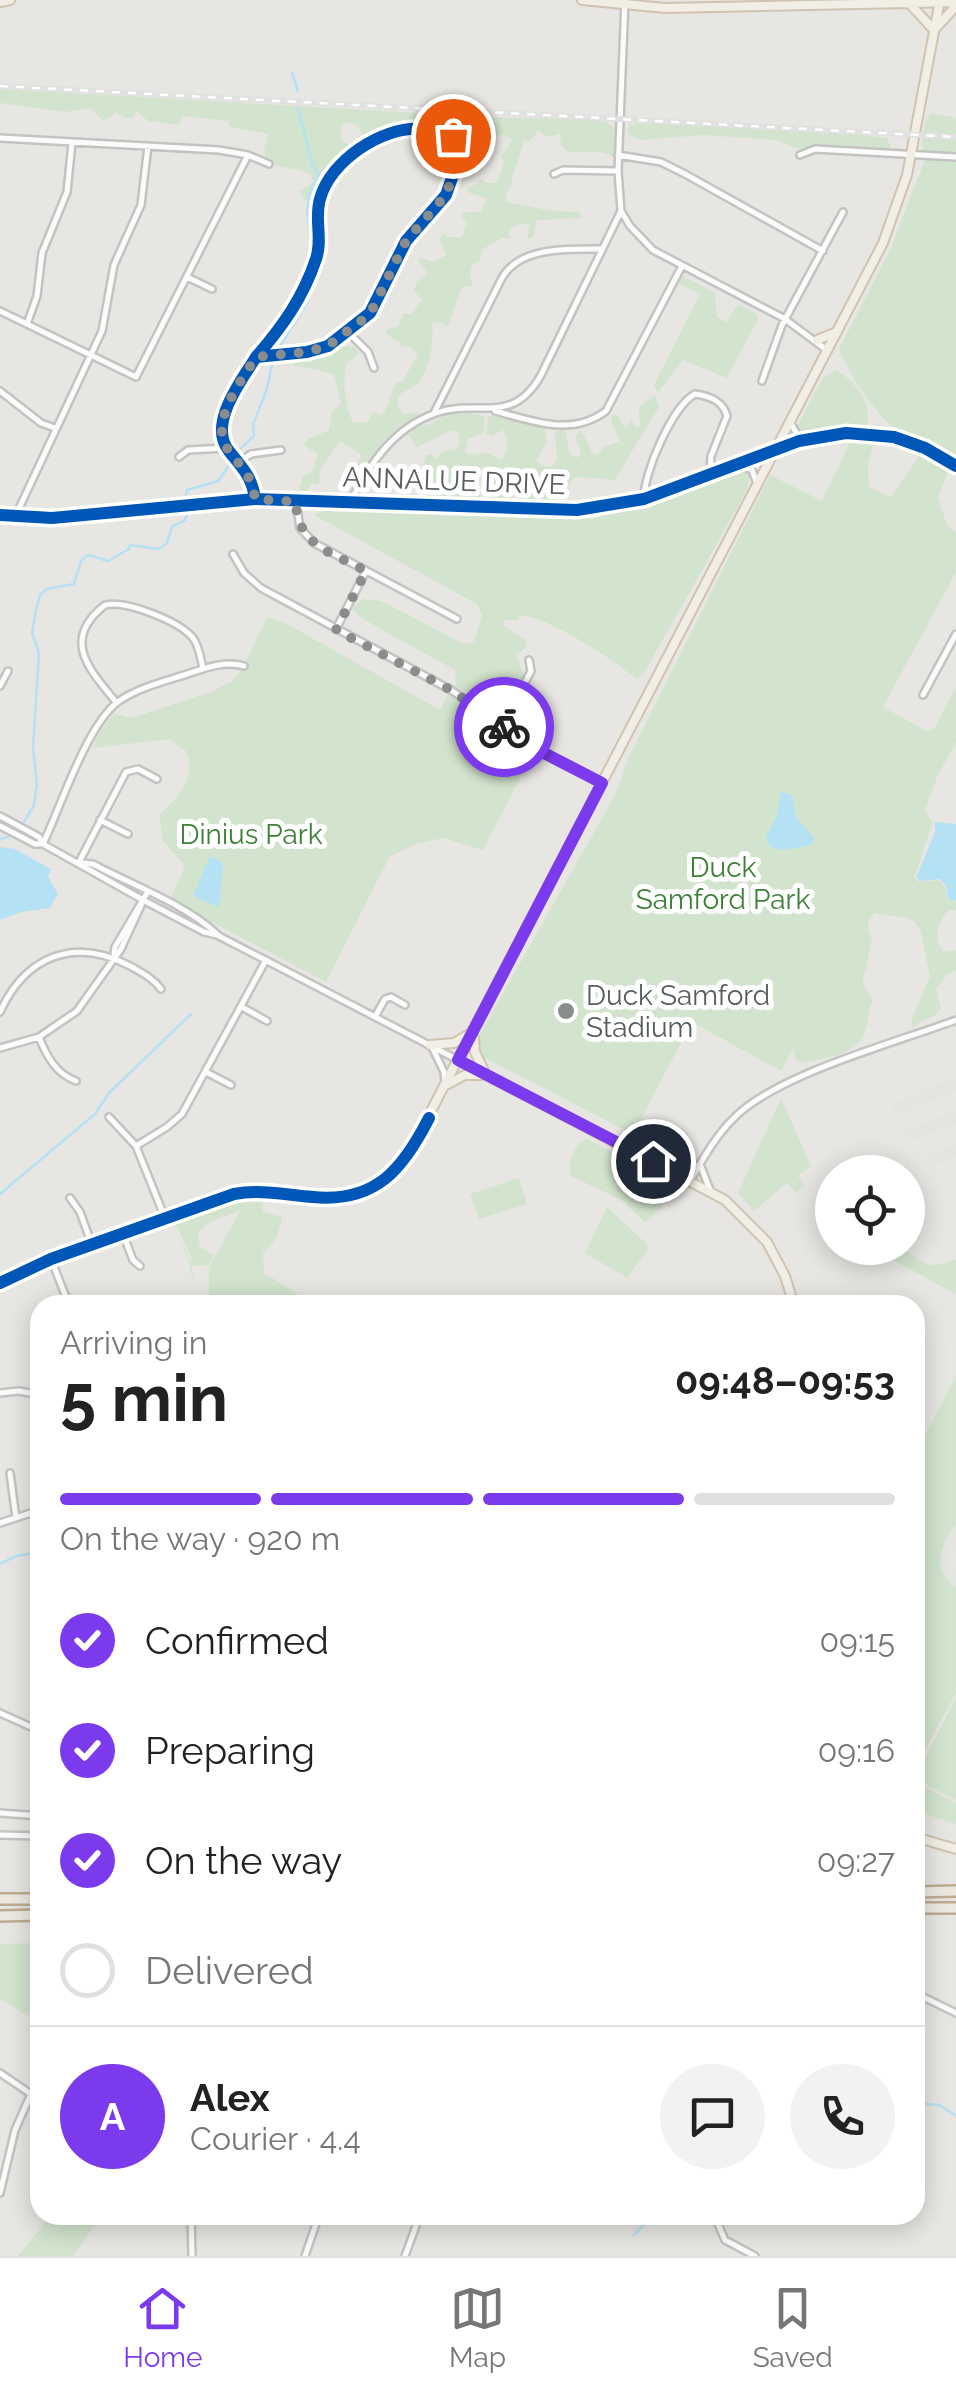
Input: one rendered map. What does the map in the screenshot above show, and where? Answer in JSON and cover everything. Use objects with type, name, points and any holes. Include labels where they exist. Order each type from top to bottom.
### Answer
[{"type":"highway","points":[[925,1892],[956,1891]]},
{"type":"highway","points":[[0,1899],[30,1899]]},
{"type":"highway","points":[[925,1908],[956,1908]]},
{"type":"highway","points":[[0,1916],[30,1915]]},
{"type":"main road","points":[[0,2],[10,0]]},
{"type":"main road","points":[[582,0],[614,4],[956,4],[934,30]]},
{"type":"main road","points":[[0,1283],[51,1259],[245,1192],[338,1198],[373,1187],[406,1159],[883,243],[902,192],[940,1]]},
{"type":"main road","points":[[909,3],[934,30]]},
{"type":"main road","points":[[818,340],[837,332]]},
{"type":"main road","points":[[430,1044],[454,1043],[474,1030]]},
{"type":"main road","points":[[474,1030],[472,1046],[486,1075]]},
{"type":"main road","points":[[458,1060],[712,1192],[760,1233],[786,1276],[791,1295]]},
{"type":"main road","points":[[445,1086],[465,1076],[486,1075]]},
{"type":"main road","points":[[925,1840],[956,1849]]},
{"type":"street","points":[[625,3],[618,155],[621,211],[647,246],[786,319],[828,351]]},
{"type":"street","points":[[255,499],[250,476],[226,448],[226,410],[256,357],[293,311],[314,264],[318,250],[318,202],[334,174],[380,135],[400,129],[448,134],[456,140],[460,155],[446,195],[406,241],[370,314],[318,350],[256,357]]},
{"type":"street","points":[[0,138],[248,155],[269,164]]},
{"type":"street","points":[[27,324],[37,296],[42,253],[67,192],[72,143]]},
{"type":"street","points":[[15,517],[105,320],[114,266],[141,205],[148,146]]},
{"type":"street","points":[[800,155],[815,149],[956,157]]},
{"type":"street","points":[[0,311],[136,378],[248,155]]},
{"type":"street","points":[[460,155],[470,157]]},
{"type":"street","points":[[618,155],[661,162],[823,251]]},
{"type":"street","points":[[554,174],[564,170],[618,171]]},
{"type":"street","points":[[492,410],[519,401],[536,385],[621,211]]},
{"type":"street","points":[[762,381],[786,319],[843,212]]},
{"type":"street","points":[[434,413],[502,278],[515,261],[547,253],[602,249]]},
{"type":"street","points":[[350,502],[376,455],[401,433],[434,413],[450,409],[492,410],[562,426],[593,420],[606,411],[682,266]]},
{"type":"street","points":[[187,277],[212,290]]},
{"type":"street","points":[[349,332],[368,352],[374,368]]},
{"type":"street","points":[[0,391],[41,423],[56,428]]},
{"type":"street","points":[[644,500],[648,472],[678,412],[686,399],[695,394],[715,400],[726,411],[710,463],[710,476]]},
{"type":"street","points":[[790,422],[801,440]]},
{"type":"street","name":"ANNALUE DRIVE","points":[[0,515],[89,515],[255,499],[544,511],[609,507],[644,500],[801,440],[846,432],[894,436],[956,466]]},
{"type":"street","points":[[179,457],[188,450],[226,448]]},
{"type":"street","points":[[239,462],[250,454],[280,450]]},
{"type":"street","points":[[738,466],[752,470],[757,485]]},
{"type":"street","points":[[296,502],[298,523],[307,538],[456,618]]},
{"type":"street","points":[[233,554],[235,562],[260,588],[451,690],[542,752],[602,783]]},
{"type":"street","points":[[336,630],[366,571]]},
{"type":"street","points":[[116,702],[92,672],[81,649],[86,629],[105,605],[130,605],[189,634],[198,647],[204,669]]},
{"type":"street","points":[[923,695],[956,634]]},
{"type":"street","points":[[502,725],[531,671],[529,660]]},
{"type":"street","points":[[43,844],[90,737],[116,702],[136,691],[204,669],[232,663],[244,666]]},
{"type":"street","points":[[0,686],[8,671]]},
{"type":"street","points":[[79,862],[126,772],[138,769],[157,779]]},
{"type":"street","points":[[0,816],[39,837],[43,844]]},
{"type":"street","points":[[100,820],[128,834]]},
{"type":"street","points":[[0,826],[79,862],[90,872],[204,932],[217,935],[458,1060]]},
{"type":"street","points":[[79,862],[93,864],[207,925],[217,935]]},
{"type":"street","points":[[0,1048],[39,1037],[78,1011],[114,957],[115,946],[146,893]]},
{"type":"street","points":[[0,1012],[17,984],[33,969],[57,955],[82,950],[114,957],[153,979],[161,990]]},
{"type":"street","points":[[136,1146],[182,1114],[266,960]]},
{"type":"street","points":[[376,1016],[384,999],[391,997],[405,1005]]},
{"type":"street","points":[[242,1007],[267,1021]]},
{"type":"street","points":[[690,1181],[736,1115],[768,1093],[803,1076],[956,1020]]},
{"type":"street","points":[[39,1037],[61,1073],[76,1081]]},
{"type":"street","points":[[430,1044],[444,1072],[445,1086]]},
{"type":"street","points":[[206,1072],[231,1085]]},
{"type":"street","points":[[109,1117],[136,1146],[165,1218]]},
{"type":"street","points":[[673,1172],[700,1164]]},
{"type":"street","points":[[700,1164],[712,1192]]},
{"type":"street","points":[[70,1198],[80,1212],[92,1245]]},
{"type":"street","points":[[123,1234],[133,1260],[140,1266]]},
{"type":"street","points":[[51,1259],[65,1295]]},
{"type":"street","points":[[0,1394],[30,1393]]},
{"type":"street","points":[[10,1472],[16,1518]]},
{"type":"street","points":[[0,1522],[30,1513]]},
{"type":"street","points":[[0,1713],[30,1726]]},
{"type":"street","points":[[0,1814],[30,1816]]},
{"type":"street","points":[[0,1835],[30,1836]]},
{"type":"street","points":[[925,1998],[956,2013]]},
{"type":"street","points":[[0,2073],[30,2094],[14,2130],[0,2194]]},
{"type":"street","points":[[190,2225],[192,2256]]},
{"type":"street","points":[[306,2256],[316,2225]]},
{"type":"street","points":[[406,2256],[417,2225]]},
{"type":"street","points":[[719,2225],[726,2240],[755,2256]]},
{"type":"green space","points":[[0,89],[603,120],[617,129],[615,157],[567,152],[561,145],[560,134],[548,137],[538,131],[529,142],[524,140],[506,192],[507,202],[580,212],[582,218],[537,220],[533,238],[528,238],[529,225],[523,223],[509,229],[510,239],[501,238],[483,249],[480,261],[473,264],[470,273],[473,286],[463,287],[448,327],[432,323],[431,352],[424,373],[397,401],[404,415],[418,412],[419,417],[399,427],[384,441],[352,487],[349,485],[361,454],[340,441],[320,470],[319,485],[312,483],[304,497],[298,493],[303,476],[312,472],[318,454],[304,445],[306,440],[329,430],[332,412],[341,403],[334,374],[294,365],[293,359],[339,346],[354,347],[359,354],[346,363],[345,378],[350,415],[353,422],[367,423],[373,412],[381,415],[396,383],[402,382],[418,354],[409,347],[401,347],[386,330],[398,326],[403,313],[412,314],[422,299],[414,291],[416,283],[428,273],[418,261],[421,258],[434,262],[446,255],[440,240],[442,233],[462,237],[467,223],[461,216],[482,211],[486,198],[467,192],[468,188],[480,179],[497,183],[504,162],[501,157],[512,140],[503,134],[490,140],[478,129],[454,134],[438,127],[383,126],[379,133],[363,137],[357,125],[346,122],[341,126],[341,139],[347,144],[357,143],[357,150],[331,171],[327,170],[313,199],[305,200],[299,192],[313,182],[310,174],[266,159],[268,134],[231,127],[228,121],[182,116],[179,125],[148,121],[137,111],[132,118],[117,112],[103,121],[91,108],[65,112],[0,103]]},
{"type":"green space","points":[[931,113],[956,118],[956,463],[906,437],[886,421],[858,385],[839,349],[890,250],[927,154],[923,152],[923,137]]},
{"type":"green space","points":[[629,124],[790,127],[887,138],[891,147],[888,151],[797,148],[776,140],[703,135],[641,140],[627,132]]},
{"type":"green space","points":[[683,276],[715,293],[717,317],[727,322],[738,304],[758,319],[727,378],[683,360],[658,393],[654,385],[700,294],[679,283]]},
{"type":"green space","points":[[835,370],[859,391],[868,422],[860,428],[801,437],[796,428],[823,378]]},
{"type":"green space","points":[[655,395],[659,407],[614,481],[576,477],[567,496],[563,496],[561,481],[548,480],[546,488],[558,495],[558,500],[553,506],[533,508],[517,500],[534,479],[523,475],[516,484],[507,468],[499,476],[499,492],[511,494],[513,499],[509,504],[488,502],[492,474],[479,470],[479,503],[428,501],[422,478],[426,455],[435,459],[442,452],[457,449],[460,441],[458,432],[452,430],[417,447],[408,435],[416,426],[457,414],[485,416],[483,433],[468,439],[465,451],[487,453],[502,460],[506,437],[503,430],[492,436],[487,434],[488,417],[516,419],[545,429],[547,441],[536,461],[545,467],[554,465],[557,458],[555,432],[566,432],[570,454],[577,458],[581,453],[575,436],[581,430],[593,454],[598,455],[604,446],[620,442],[612,414],[626,428],[631,419],[636,427],[640,426],[639,407]]},
{"type":"green space","name":"Duck Samford Park","points":[[875,438],[868,465],[869,487],[891,497],[919,456],[948,472],[938,497],[947,525],[956,533],[956,572],[883,707],[928,732],[935,727],[956,687],[956,742],[925,811],[933,822],[914,878],[920,882],[939,880],[945,886],[947,899],[956,901],[956,910],[948,911],[941,920],[938,937],[944,952],[956,950],[956,970],[936,988],[941,1008],[913,1028],[911,1021],[930,976],[921,933],[915,922],[907,918],[875,913],[868,923],[872,941],[863,979],[873,1001],[865,1032],[857,1044],[840,1054],[807,1062],[795,1059],[793,1048],[781,1071],[692,1022],[633,1134],[485,1058],[478,1050],[479,1036],[615,795],[629,757],[770,475],[822,501],[851,440]]},
{"type":"green space","points":[[739,470],[750,475],[747,490],[644,673],[637,679],[566,632],[521,615],[517,620],[505,620],[503,625],[527,641],[516,656],[524,674],[500,712],[456,687],[455,670],[352,609],[362,599],[381,601],[464,644],[474,642],[482,615],[477,604],[314,515],[326,509],[594,519]]},
{"type":"green space","name":"Dinius Park","points":[[267,617],[287,624],[440,710],[448,694],[488,726],[533,754],[483,850],[443,838],[416,844],[390,856],[326,982],[170,900],[185,866],[163,841],[159,815],[187,779],[186,751],[169,739],[94,748],[96,738],[114,714],[131,718],[211,692],[232,681],[244,666]]},
{"type":"green space","points":[[781,1098],[811,1166],[798,1176],[805,1185],[796,1193],[787,1183],[754,1211],[738,1193]]},
{"type":"green space","points":[[587,1139],[655,1175],[667,1195],[661,1208],[645,1222],[623,1201],[571,1176],[573,1154]]},
{"type":"green space","points":[[519,1178],[527,1204],[479,1219],[470,1194]]},
{"type":"green space","points":[[247,1197],[262,1197],[263,1212],[282,1217],[276,1237],[263,1253],[264,1273],[299,1295],[209,1295],[209,1268],[240,1211],[210,1222],[198,1232],[200,1247],[214,1255],[209,1265],[192,1266],[193,1282],[188,1258],[175,1232],[192,1263],[192,1259],[175,1223]]},
{"type":"green space","points":[[607,1207],[647,1244],[647,1251],[627,1278],[585,1253]]},
{"type":"green space","points":[[956,1259],[956,1294],[902,1265],[933,1265]]},
{"type":"green space","points":[[956,1376],[956,1524],[941,1561],[944,1573],[956,1585],[956,1693],[925,1750],[925,1435]]},
{"type":"green space","points":[[956,1698],[956,1800],[925,1784],[925,1758]]},
{"type":"green space","points":[[925,1787],[956,1803],[956,1824],[925,1814]]},
{"type":"green space","points":[[30,1943],[30,2017],[0,1999],[0,1944]]},
{"type":"green space","points":[[43,2225],[95,2225],[74,2256],[18,2256]]},
{"type":"water","points":[[781,791],[792,796],[796,817],[814,838],[812,844],[778,849],[768,844],[766,837]]},
{"type":"water","points":[[935,822],[956,824],[953,901],[948,899],[940,879],[916,878],[935,832]]},
{"type":"water","points":[[0,847],[15,849],[51,869],[48,877],[58,894],[50,908],[0,920]]},
{"type":"water","points":[[210,856],[223,863],[219,907],[193,896]]},
{"type":"waterway","points":[[292,73],[298,91]]},
{"type":"waterway","points":[[298,108],[312,163],[319,175],[308,204],[314,254]]},
{"type":"waterway","points":[[277,351],[307,303],[320,270],[319,262]]},
{"type":"waterway","points":[[235,454],[254,436],[253,424],[267,389],[273,359]]},
{"type":"waterway","points":[[185,500],[187,490],[218,481],[230,464]]},
{"type":"waterway","points":[[24,822],[34,805],[37,784],[33,748],[39,653],[32,633],[40,595],[47,589],[74,584],[81,561],[88,555],[108,561],[130,545],[159,549],[167,543],[172,527],[185,520],[188,511]]},
{"type":"waterway","points":[[0,839],[8,837]]},
{"type":"waterway","points":[[0,1194],[95,1114],[109,1093],[191,1014]]},
{"type":"waterway","points":[[0,1564],[30,1554]]},
{"type":"waterway","points":[[925,2104],[939,2105],[956,2116]]},
{"type":"waterway","points":[[634,2235],[644,2225]]},
{"type":"taxiway","points":[[899,1107],[956,1084]]},
{"type":"taxiway","points":[[911,1135],[956,1117]]},
{"type":"taxiway","points":[[934,1159],[956,1150]]},
{"type":"taxiway","points":[[956,1533],[946,1564],[956,1581]]},
{"type":"railway","points":[[0,86],[956,137]]},
{"type":"cycle path","points":[[255,499],[249,478],[223,440],[229,402],[256,357],[328,346],[370,313],[406,241],[446,195],[460,155],[451,137],[421,129],[390,133],[346,159],[320,199],[318,252],[305,287],[256,357]]},
{"type":"cycle path","points":[[0,515],[52,518],[255,499],[577,510],[644,499],[799,441],[846,433],[894,437],[925,448],[956,466]]},
{"type":"cycle path","points":[[0,1283],[51,1259],[234,1194],[335,1197],[371,1188],[409,1153],[429,1118]]},
{"type":"way so far","points":[[453,136],[460,155],[446,195],[406,241],[370,314],[318,350],[256,357],[226,410],[223,437],[226,448],[250,476],[255,499],[296,502],[298,523],[307,538],[366,571],[336,630],[451,690],[504,727]]},
{"type":"place","name":"Duck Samford Stadium","points":[[566,1011]]},
{"type":"route","points":[[504,727],[602,783],[458,1060],[653,1161]]}]
